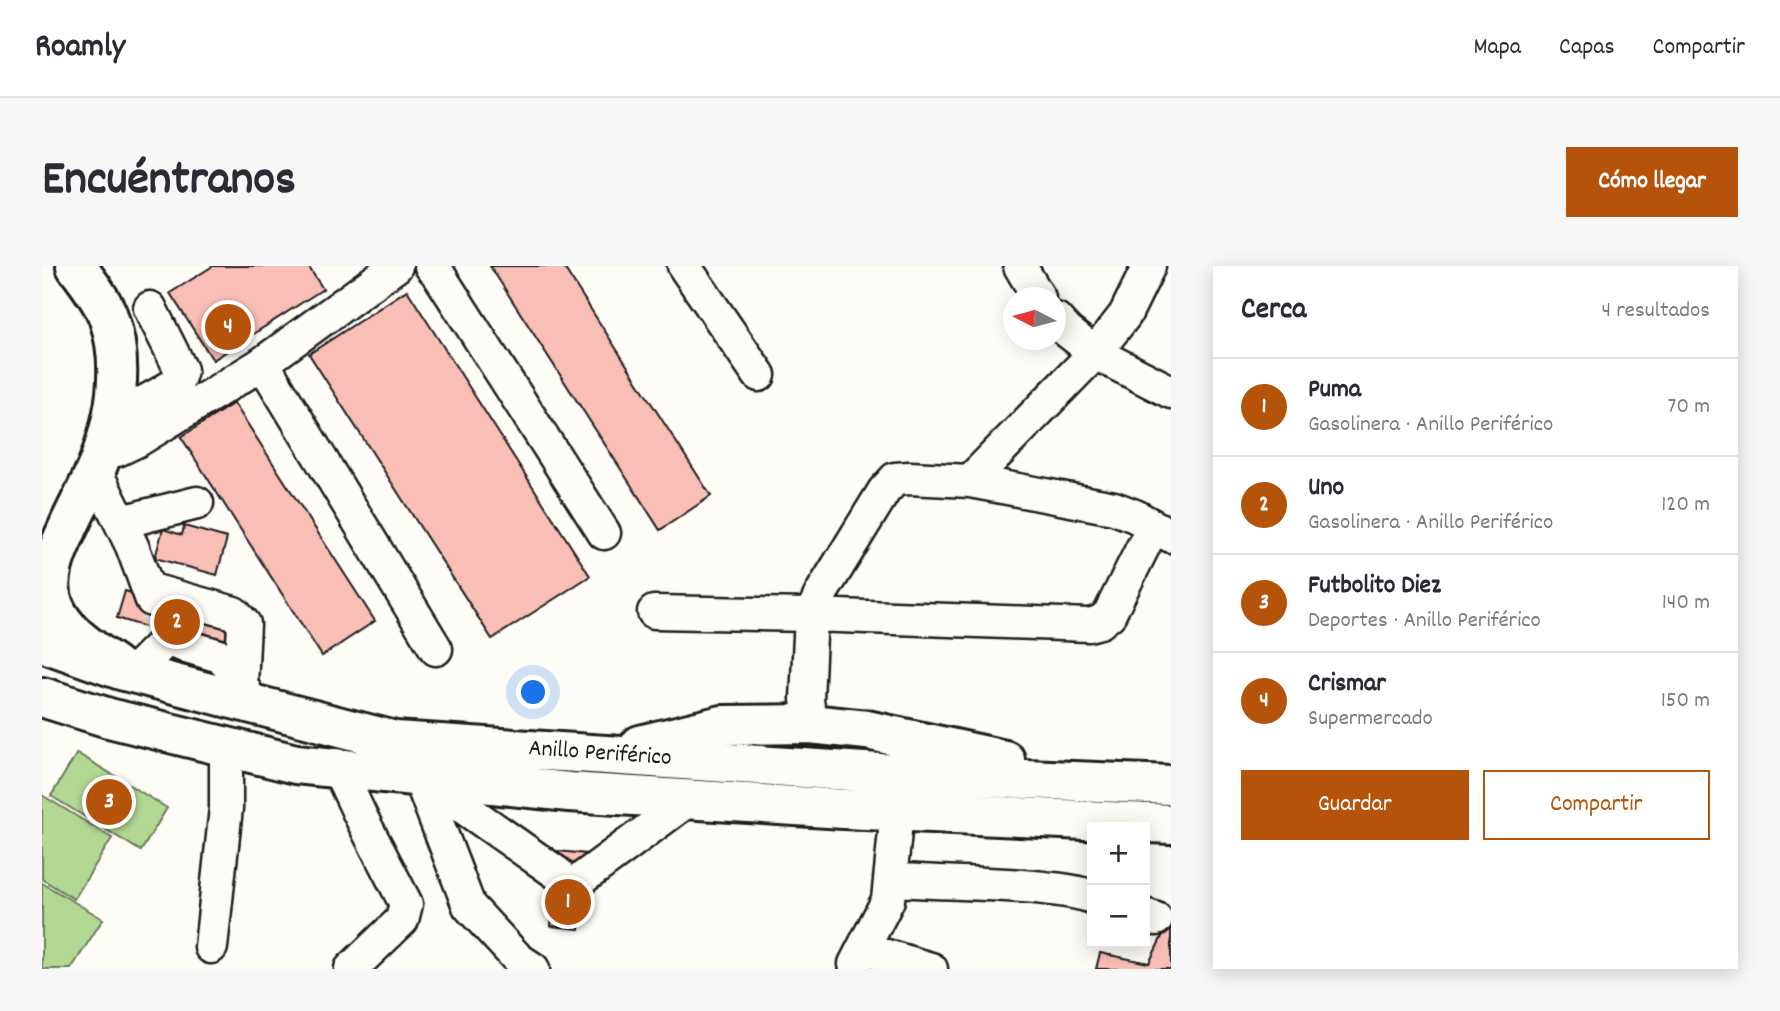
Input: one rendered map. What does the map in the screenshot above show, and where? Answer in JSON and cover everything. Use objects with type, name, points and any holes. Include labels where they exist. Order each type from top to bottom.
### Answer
[{"type":"main road","points":[[84,269],[107,314],[116,346],[117,392],[102,447],[54,558],[50,581],[53,605],[65,626],[85,644],[127,672]]},
{"type":"main road","points":[[42,539],[78,505]]},
{"type":"main road","name":"Anillo Periférico","points":[[42,642],[127,672],[247,695],[395,741],[880,773],[1170,785]]},
{"type":"main road","points":[[42,672],[118,698],[219,724],[395,741]]},
{"type":"main road","name":"Anillo Periférico","points":[[42,697],[109,718],[296,764],[569,792],[897,812],[1169,824]]},
{"type":"main road","points":[[606,754],[722,725],[810,724],[867,730],[1106,781]]},
{"type":"street","points":[[102,447],[117,450],[138,440],[260,365],[396,266]]},
{"type":"street","points":[[431,266],[604,533]]},
{"type":"street","points":[[684,266],[760,375]]},
{"type":"street","points":[[1020,266],[1032,287]]},
{"type":"street","points":[[970,481],[1095,353],[1125,315],[1149,266]]},
{"type":"street","points":[[102,447],[162,393],[177,383],[181,370],[150,308]]},
{"type":"street","points":[[1066,329],[1095,353],[1171,391]]},
{"type":"street","points":[[260,365],[270,374],[436,649]]},
{"type":"street","points":[[102,447],[121,522],[150,595],[234,613],[244,624],[247,695]]},
{"type":"street","points":[[654,612],[811,615],[1089,625],[1100,622],[1109,615],[1162,531],[1114,508],[970,481],[909,478],[895,480],[884,491],[822,592],[811,615],[807,699],[810,724]]},
{"type":"street","points":[[121,522],[197,503]]},
{"type":"street","points":[[127,672],[165,636],[223,657],[247,695]]},
{"type":"street","points":[[211,947],[226,808],[226,747]]},
{"type":"street","points":[[338,768],[406,904],[402,920],[351,969]]},
{"type":"street","points":[[419,776],[571,875],[688,800]]},
{"type":"street","points":[[419,776],[469,906],[518,959],[533,969]]},
{"type":"street","points":[[897,812],[888,900],[859,956],[932,969]]},
{"type":"street","points":[[890,879],[1018,885],[1087,895]]},
{"type":"green space","points":[[77,753],[167,808],[141,851],[51,796]]},
{"type":"green space","points":[[42,795],[112,838],[74,899],[42,879]]},
{"type":"green space","points":[[42,883],[103,919],[71,969],[42,969]]},
{"type":"building","points":[[213,266],[308,266],[323,289],[213,360],[170,293]]},
{"type":"building","points":[[490,266],[563,266],[711,496],[660,530]]},
{"type":"building","points":[[407,290],[590,576],[492,639],[309,354]]},
{"type":"building","points":[[234,403],[375,621],[322,656],[181,437]]},
{"type":"building","points":[[184,526],[227,538],[217,575],[155,558],[163,529],[182,535]]},
{"type":"building","points":[[125,591],[237,626],[229,653],[117,618]]},
{"type":"building","points":[[558,851],[586,854],[579,929],[551,926]]},
{"type":"building","points":[[1171,918],[1171,969],[1096,969],[1100,953],[1149,963]]},
{"type":"tunnel","points":[[152,600],[164,633]]},
{"type":"place","name":"Crismar","points":[[228,327]]},
{"type":"place","name":"Uno","points":[[177,622]]},
{"type":"place","name":"Futbolito Diez","points":[[109,802]]},
{"type":"place","name":"Puma","points":[[568,902]]}]
